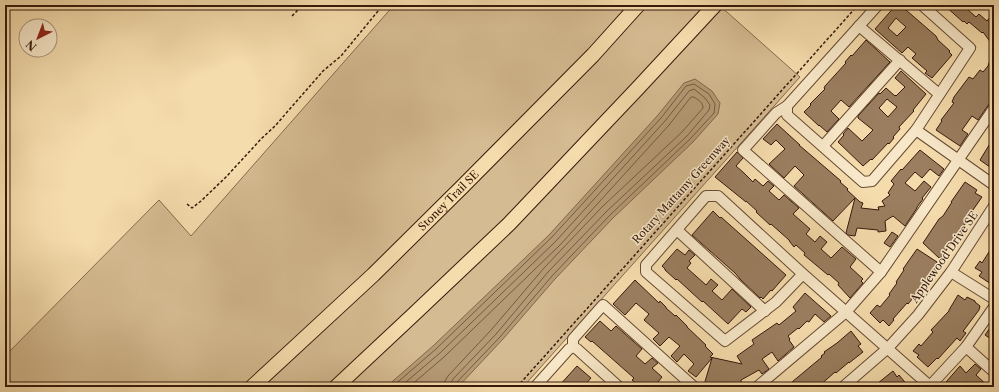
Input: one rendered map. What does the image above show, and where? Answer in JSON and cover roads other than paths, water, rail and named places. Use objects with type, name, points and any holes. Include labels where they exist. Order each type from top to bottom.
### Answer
[{"type":"highway","name":"Stoney Trail SE","points":[[252,387],[373,275],[462,187],[593,55],[638,5]]},
{"type":"highway","points":[[336,387],[509,224],[715,5]]},
{"type":"street","points":[[878,5],[787,106],[776,113],[743,150],[881,272]]},
{"type":"street","points":[[787,106],[787,115],[863,182],[872,181],[916,130],[970,48],[922,5]]},
{"type":"street","points":[[859,26],[939,94]]},
{"type":"street","points":[[823,146],[900,60]]},
{"type":"street","points":[[756,387],[846,312],[881,272],[994,108]]},
{"type":"street","points":[[916,130],[994,185]]},
{"type":"street","points":[[803,274],[776,302],[725,341],[646,272],[646,265],[706,196],[718,196],[930,387],[966,347],[994,307]]},
{"type":"street","name":"Applewood Drive SE","points":[[843,387],[888,348],[918,315],[951,272],[994,206]]},
{"type":"street","points":[[677,230],[765,311]]},
{"type":"street","points":[[951,272],[994,299]]},
{"type":"street","points":[[573,347],[573,339],[603,305],[694,387]]},
{"type":"street","points":[[573,347],[577,349],[612,385]]},
{"type":"street","points":[[535,387],[569,349],[573,347]]},
{"type":"street","points":[[966,347],[994,372]]},
{"type":"water","points":[[695,79],[712,91],[720,103],[718,114],[693,142],[613,218],[555,279],[503,339],[458,387],[386,387],[433,346],[549,235],[658,115],[684,83]]}]
